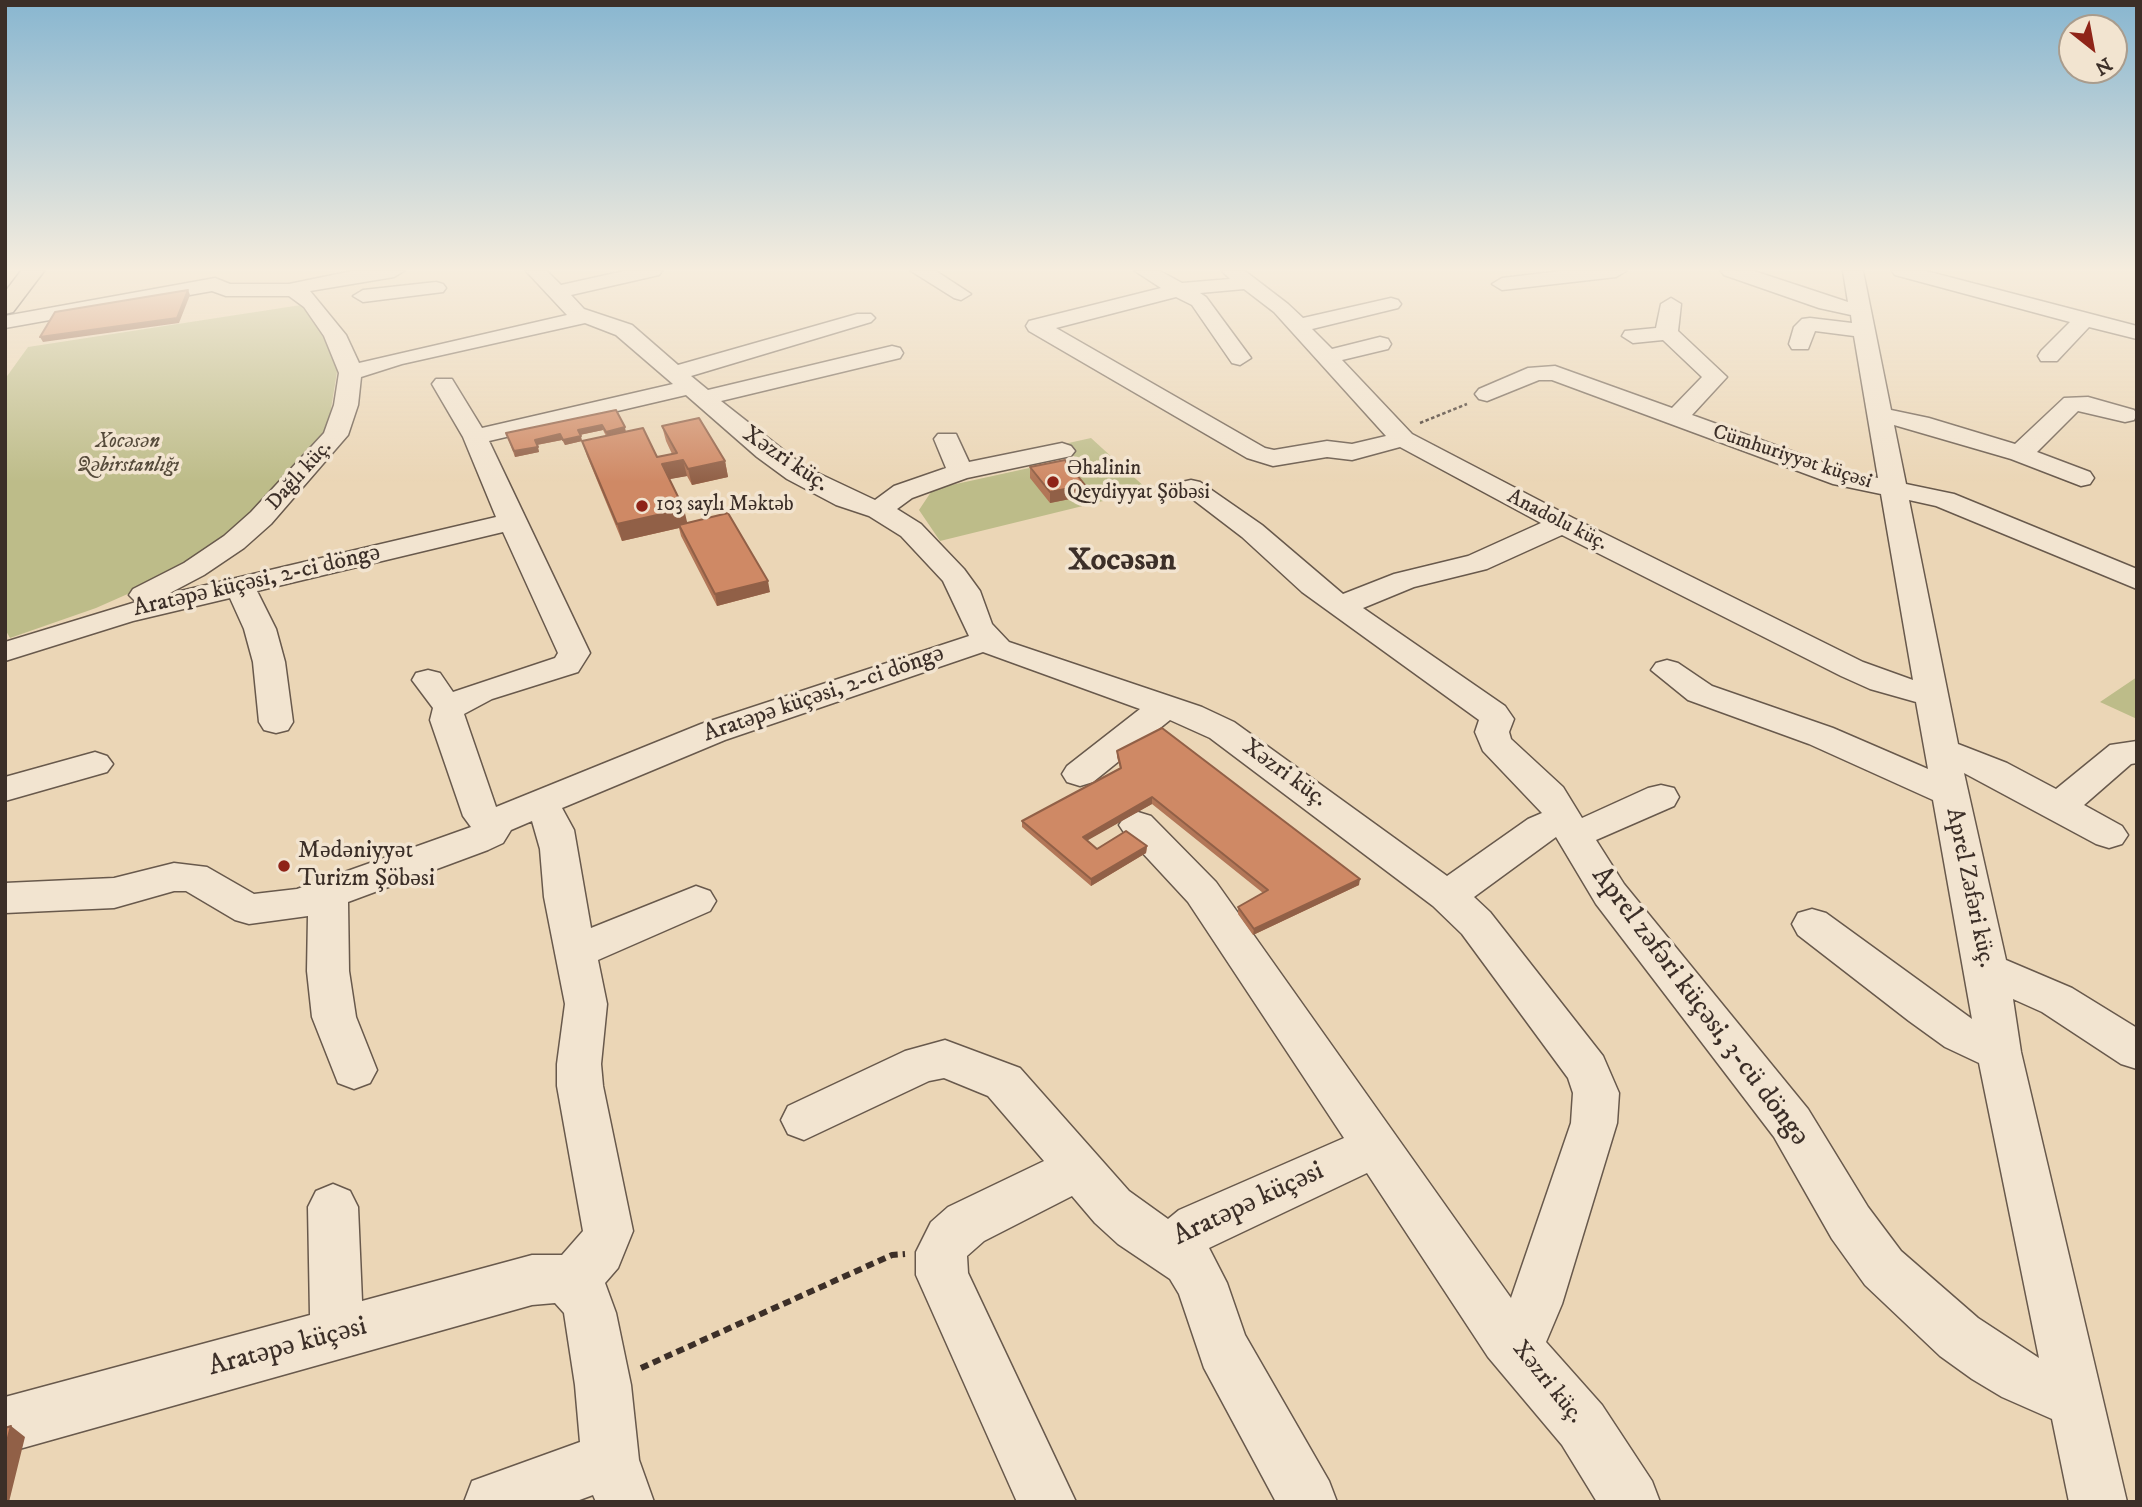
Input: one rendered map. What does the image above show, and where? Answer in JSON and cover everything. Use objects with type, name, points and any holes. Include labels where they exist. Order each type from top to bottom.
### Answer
[{"type":"street","name":"Dağlı küç.","points":[[123,614],[143,595],[194,569],[234,542],[323,452],[336,435],[346,405],[350,373],[338,341]]},
{"type":"street","points":[[350,373],[483,341]]},
{"type":"street","name":"Xəzri küç.","points":[[637,341],[687,387],[796,473],[834,494],[879,510],[911,530],[954,575],[965,591],[978,627],[998,649],[1223,730],[1255,751],[1447,896],[1476,923],[1587,1069],[1595,1093],[1594,1123],[1536,1304],[1524,1330],[1507,1338],[1582,1425],[1631,1502]]},
{"type":"street","points":[[687,387],[804,341]]},
{"type":"street","points":[[1063,341],[1256,453],[1273,458],[1327,449],[1352,452],[1398,434]]},
{"type":"street","points":[[1228,341],[1240,359]]},
{"type":"street","name":"Anadolu küç.","points":[[1312,341],[1398,434],[1563,524],[1852,668],[1882,682],[1932,696]]},
{"type":"street","points":[[1676,418],[1714,377],[1677,341]]},
{"type":"street","name":"Aprel Zəfəri küç.","points":[[1867,341],[1950,793],[1987,970],[1999,1052],[2073,1400],[2098,1502]]},
{"type":"street","points":[[2049,356],[2063,341]]},
{"type":"street","points":[[1327,357],[1380,344]]},
{"type":"street","points":[[475,438],[687,387],[892,353]]},
{"type":"street","name":"Cümhuriyyət küçəsi","points":[[1487,394],[1536,373],[1555,373],[1842,478],[1944,500],[2137,580]]},
{"type":"street","points":[[444,384],[475,438],[574,653],[573,658],[556,670],[480,692],[453,705],[447,712],[447,720],[481,816],[488,821],[497,821]]},
{"type":"street","points":[[2020,454],[2072,403],[2088,404],[2125,415]]},
{"type":"street","points":[[1880,415],[1920,423],[2020,454],[2081,478]]},
{"type":"street","points":[[947,439],[960,472]]},
{"type":"street","points":[[879,510],[903,492],[960,472],[1062,451]]},
{"type":"street","name":"Aprel zəfəri küçəsi, 3-cü döngə","points":[[1191,488],[1252,531],[1297,574],[1493,714],[1497,719],[1492,732],[1496,743],[1550,796],[1610,894],[1791,1122],[1850,1223],[1883,1268],[1959,1337],[1991,1360],[2021,1378],[2073,1400]]},
{"type":"street","name":"Aratəpə küçəsi, 2-ci döngə","points":[[5,652],[123,614],[512,522]]},
{"type":"street","points":[[1341,606],[1404,580],[1477,563],[1563,524]]},
{"type":"street","points":[[239,585],[260,629],[269,662],[276,722]]},
{"type":"street","name":"Aratəpə küçəsi, 2-ci döngə","points":[[5,898],[114,893],[174,877],[193,877],[249,909],[299,904],[475,841],[490,834],[497,821],[713,732],[991,639]]},
{"type":"street","points":[[1667,670],[1700,693],[1821,736],[1950,793]]},
{"type":"street","points":[[428,680],[442,700],[453,705]]},
{"type":"street","points":[[1080,774],[1165,707]]},
{"type":"street","points":[[1942,751],[1994,771],[2109,835]]},
{"type":"street","points":[[2058,807],[2122,753],[2136,751]]},
{"type":"street","points":[[5,789],[96,764]]},
{"type":"street","points":[[1447,896],[1541,828],[1597,827],[1661,797]]},
{"type":"street","points":[[493,1502],[618,1481],[590,1313],[583,1294],[571,1283],[600,1251],[608,1231],[580,1086],[579,1064],[586,1025],[576,952],[564,897],[555,830],[541,803]]},
{"type":"street","points":[[1138,825],[1191,878],[1225,925],[1507,1338]]},
{"type":"street","points":[[328,894],[328,971],[334,1017],[354,1070]]},
{"type":"street","points":[[576,952],[696,901]]},
{"type":"street","points":[[1812,924],[1924,1009],[1961,1034],[1999,1052]]},
{"type":"street","points":[[1987,970],[2057,1000],[2137,1051]]},
{"type":"street","name":"Aratəpə küçəsi","points":[[804,1120],[921,1064],[945,1059],[1004,1082],[1112,1207],[1136,1227],[1170,1248],[1197,1227],[1376,1146]]},
{"type":"street","points":[[1047,1502],[942,1275],[941,1252],[948,1239],[966,1224],[1079,1168]]},
{"type":"street","points":[[333,1207],[337,1335]]},
{"type":"street","points":[[1170,1248],[1188,1262],[1200,1283],[1223,1349],[1308,1502]]},
{"type":"street","name":"Aratəpə küçəsi","points":[[5,1425],[532,1280],[557,1278],[571,1283]]},
{"type":"path","points":[[1398,434],[1487,394]]},
{"type":"path","points":[[603,1385],[892,1255],[941,1252]]},
{"type":"green space","name":"Xocəsən Qəbirstanlığı","points":[[65,341],[329,341],[338,366],[326,439],[214,547],[157,581],[96,608],[10,638],[5,629],[5,379],[28,347]]},
{"type":"green space","points":[[1091,438],[1148,490],[940,541],[919,510],[933,489],[1075,458],[1064,444]]},
{"type":"green space","points":[[2137,677],[2137,719],[2100,702]]},
{"type":"building","points":[[616,410],[625,427],[606,432],[602,425],[578,430],[581,436],[563,440],[560,434],[535,440],[538,447],[514,451],[506,433]]},
{"type":"building","name":"103 saylı Məktəb","points":[[699,418],[725,461],[688,469],[683,460],[662,464],[684,509],[617,524],[582,441],[643,428],[657,457],[677,453],[662,426]]},
{"type":"building","points":[[1065,460],[1085,485],[1050,492],[1030,467]]},
{"type":"building","points":[[728,513],[768,581],[715,594],[679,525]]},
{"type":"building","points":[[1162,728],[1360,879],[1254,929],[1238,907],[1268,890],[1152,797],[1083,837],[1097,849],[1126,831],[1147,846],[1091,879],[1022,821],[1121,768],[1117,751]]},
{"type":"building","points":[[11,1426],[5,1449],[5,1428]]},
{"type":"place","name":"Əhalinin Qeydiyyat Şöbəsi","points":[[1053,482]]},
{"type":"place","name":"103 saylı Məktəb","points":[[642,506]]},
{"type":"place","name":"Mədəniyyət Turizm Şöbəsi","points":[[284,866]]},
{"type":"district","name":"Xocəsən","points":[[1122,562]]}]
